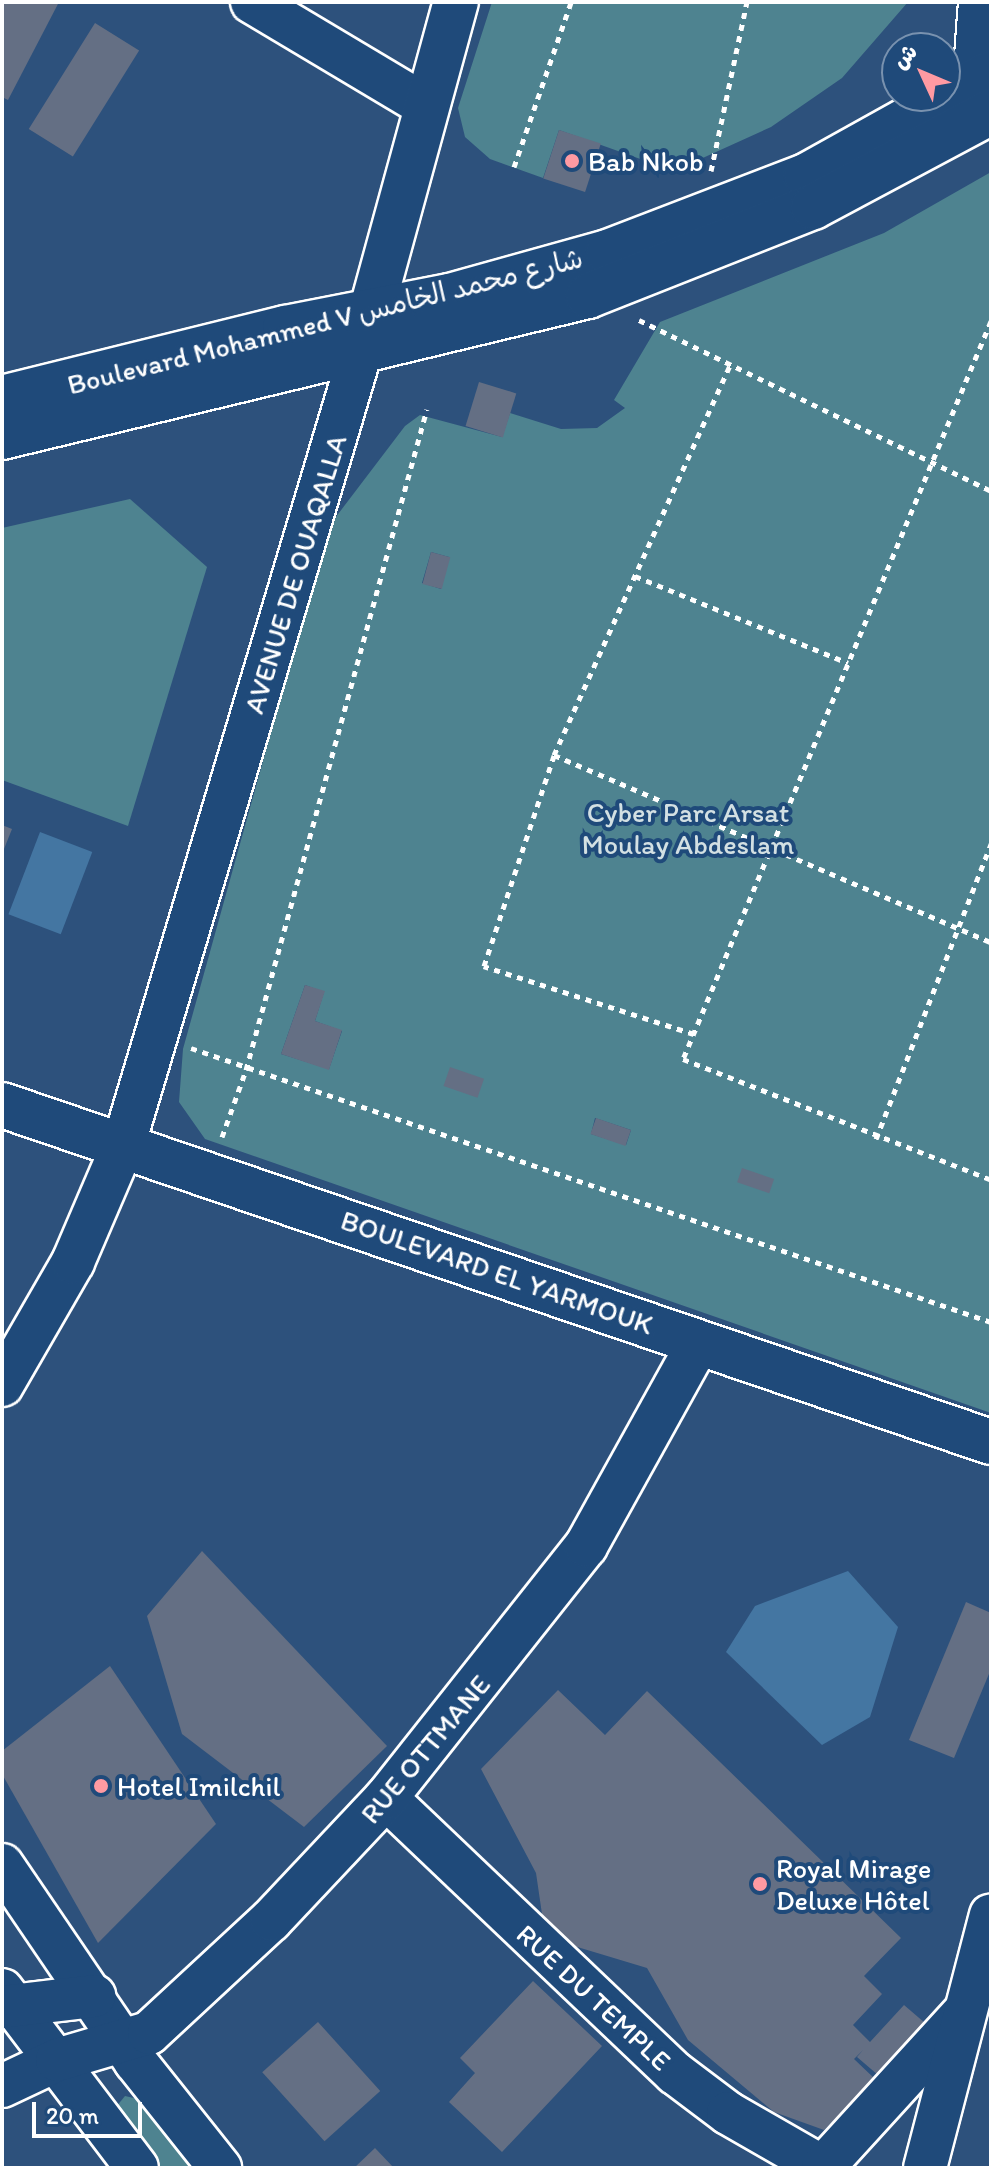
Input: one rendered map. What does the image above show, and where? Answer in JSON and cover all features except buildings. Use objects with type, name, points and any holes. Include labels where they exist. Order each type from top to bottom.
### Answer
[{"type":"main road","name":"AVENUE DE OUAQALLA","points":[[364,331],[456,2]]},
{"type":"main road","name":"Boulevard Mohammed V شارع محمد الخامس","points":[[2,437],[364,331],[706,216],[982,99]]},
{"type":"main road","name":"Boulevard Mohammed V شارع محمد الخامس","points":[[2,398],[364,331],[588,296],[813,207],[982,99]]},
{"type":"main road","name":"BOULEVARD EL YARMOUK","points":[[2,1105],[210,1172],[991,1442]]},
{"type":"street","points":[[252,2],[425,105]]},
{"type":"street","points":[[980,2],[982,99]]},
{"type":"street","name":"AVENUE DE OUAQALLA","points":[[2,1385],[73,1262],[124,1143],[364,331]]},
{"type":"street","name":"RUE OTTMANE","points":[[2,2086],[57,2060],[127,2042],[149,2033],[271,1920],[386,1798],[586,1546],[639,1460],[699,1342]]},
{"type":"street","name":"RUE DU TEMPLE","points":[[386,1798],[675,2073],[728,2113],[823,2168]]},
{"type":"street","points":[[2,1865],[220,2168]]},
{"type":"street","points":[[925,2168],[991,1915]]},
{"type":"street","points":[[6,2002],[94,1996]]},
{"type":"street","points":[[6,2002],[57,2060],[137,2168]]},
{"type":"street","points":[[823,2168],[966,2011]]},
{"type":"path","points":[[514,167],[571,2]]},
{"type":"path","points":[[706,216],[716,131],[747,2]]},
{"type":"path","points":[[991,321],[683,1059],[876,1139],[991,1180]]},
{"type":"path","points":[[655,328],[991,491]]},
{"type":"path","points":[[694,1034],[484,966],[554,755],[730,365]]},
{"type":"path","points":[[210,1172],[246,1070],[427,409]]},
{"type":"path","points":[[635,576],[848,663]]},
{"type":"path","points":[[554,755],[991,942]]},
{"type":"path","points":[[876,1139],[991,844]]},
{"type":"path","points":[[156,1034],[246,1070],[991,1322]]},
{"type":"green space","points":[[492,2],[908,2],[842,78],[771,127],[674,171],[559,130],[543,178],[490,159],[465,137],[458,108]]},
{"type":"green space","name":"Cyber Parc Arsat Moulay Abdeslam","points":[[991,172],[991,1413],[205,1139],[179,1102],[183,1049],[329,526],[405,426],[420,415],[502,437],[510,413],[561,429],[597,428],[625,408],[614,400],[660,322],[884,233]],"holes":[[[431,552],[449,557],[441,589],[422,583]],[[305,985],[324,992],[315,1021],[342,1031],[329,1069],[281,1054]],[[595,1118],[631,1130],[626,1145],[591,1134]]]},
{"type":"green space","points":[[130,499],[207,567],[128,826],[2,780],[2,528]]},
{"type":"green space","points":[[125,2096],[138,2099],[195,2168],[157,2168],[116,2107]]},
{"type":"water","points":[[40,832],[92,852],[61,934],[8,914]]},
{"type":"water","points":[[848,1571],[898,1627],[870,1717],[822,1745],[726,1652],[755,1606]]},
{"type":"place","name":"Bab Nkob","points":[[572,161]]},
{"type":"place","name":"Hotel Imilchil","points":[[101,1786]]},
{"type":"place","name":"Royal Mirage Deluxe Hôtel","points":[[760,1884]]}]
